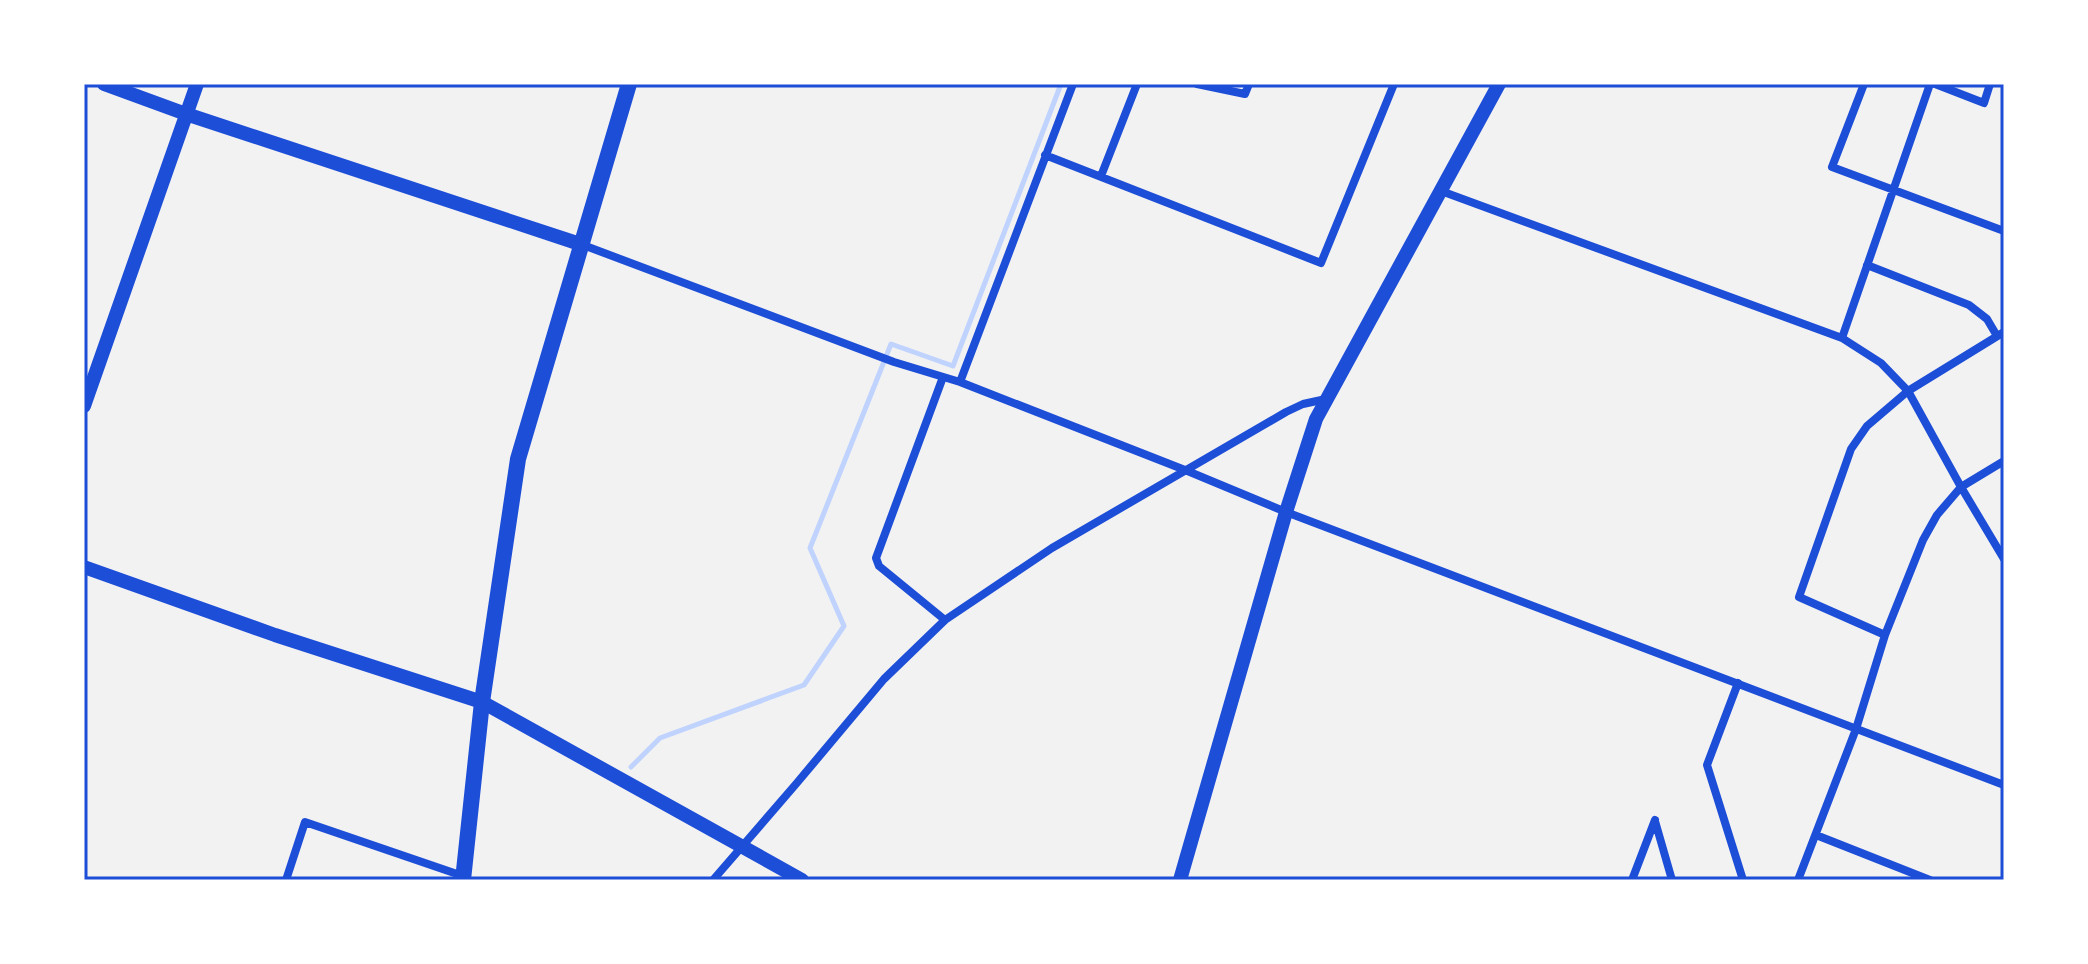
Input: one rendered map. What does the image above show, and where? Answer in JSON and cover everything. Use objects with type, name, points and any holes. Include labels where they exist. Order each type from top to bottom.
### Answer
[{"type":"main road","points":[[463,878],[482,702],[518,459],[629,84]]},
{"type":"street","points":[[104,84],[583,245],[894,362],[960,382],[1286,512],[2004,785]]},
{"type":"street","points":[[84,406],[197,84]]},
{"type":"street","points":[[960,382],[1073,84]]},
{"type":"street","points":[[1101,176],[1137,84]]},
{"type":"street","points":[[1197,84],[1245,94],[1249,84]]},
{"type":"street","points":[[1045,155],[1321,263],[1394,84]]},
{"type":"street","points":[[1180,880],[1286,512],[1316,419],[1499,84]]},
{"type":"street","points":[[1864,84],[1832,167],[2004,231]]},
{"type":"street","points":[[1842,338],[1932,84],[1984,103],[1990,84]]},
{"type":"street","points":[[1441,191],[1842,338],[1881,363],[1908,391],[2004,558]]},
{"type":"street","points":[[1867,265],[1969,305],[2000,334],[1908,391],[1867,426],[1851,449],[1799,597],[1885,635]]},
{"type":"street","points":[[943,377],[876,558],[879,566],[945,620]]},
{"type":"street","points":[[713,880],[884,679],[945,620],[1052,548],[1185,470],[1286,412],[1326,399]]},
{"type":"street","points":[[1798,880],[1856,729],[1885,635],[1923,540],[1937,515],[1961,487],[2004,461]]},
{"type":"street","points":[[84,567],[275,635],[482,702],[802,880]]},
{"type":"street","points":[[1738,683],[1707,765],[1743,880]]},
{"type":"street","points":[[1632,880],[1655,820],[1672,880]]},
{"type":"street","points":[[286,880],[305,822],[463,878]]},
{"type":"street","points":[[1816,835],[1930,880]]},
{"type":"waterway","points":[[631,767],[660,738],[804,685],[844,626],[810,548],[891,344],[953,366],[1061,84]]}]
